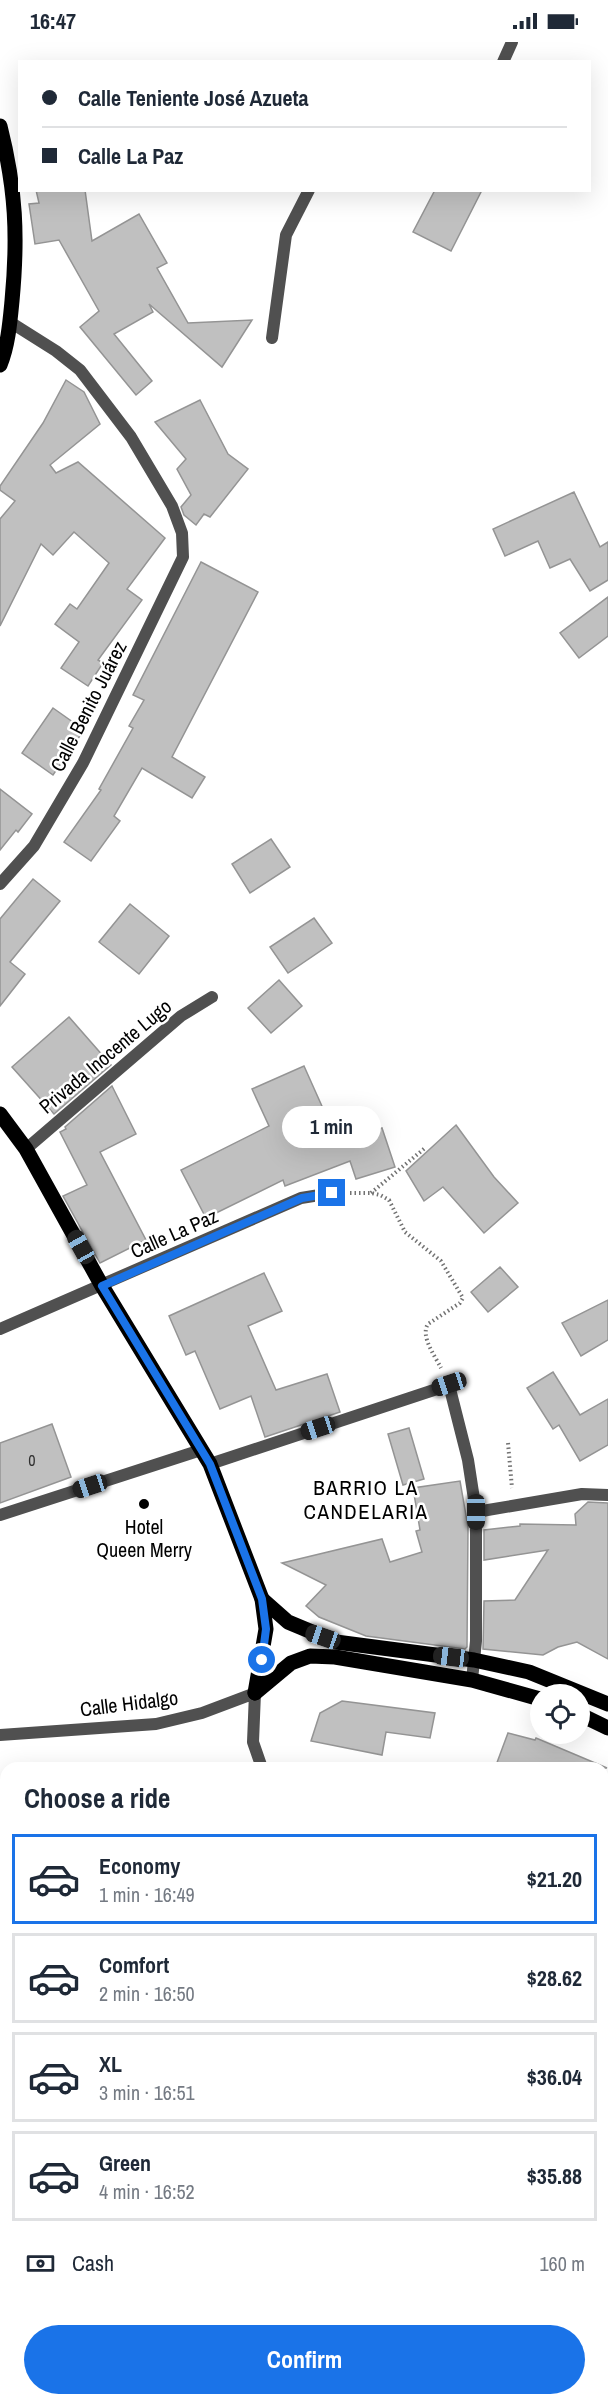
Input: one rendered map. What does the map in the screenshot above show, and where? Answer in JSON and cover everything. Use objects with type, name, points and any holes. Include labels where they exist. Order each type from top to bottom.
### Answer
[{"type":"main road","points":[[0,126],[14,161],[16,254],[10,322],[0,365]]},
{"type":"main road","points":[[0,1114],[26,1149],[102,1286],[210,1464],[262,1599],[266,1629],[255,1693]]},
{"type":"main road","points":[[262,1599],[288,1622],[335,1649],[472,1680],[530,1697]]},
{"type":"main road","points":[[255,1693],[291,1663],[335,1649],[474,1660],[529,1672],[608,1704]]},
{"type":"main road","points":[[590,1719],[608,1728]]},
{"type":"street","points":[[503,60],[512,42]]},
{"type":"street","points":[[272,338],[286,235],[308,192]]},
{"type":"street","name":"Calle Benito Juárez","points":[[0,885],[34,846],[83,763],[183,557],[182,533],[172,506],[131,437],[80,370],[56,351],[10,322]]},
{"type":"street","name":"Privada Inocente Lugo","points":[[26,1149],[181,1016],[212,997]]},
{"type":"street","name":"Calle La Paz","points":[[0,1329],[302,1198],[332,1193]]},
{"type":"street","points":[[210,1464],[449,1384],[468,1460],[476,1512],[476,1641],[472,1680]]},
{"type":"street","points":[[0,1515],[201,1450]]},
{"type":"street","points":[[476,1512],[512,1504],[582,1494],[608,1495]]},
{"type":"street","points":[[255,1693],[253,1743],[260,1762]]},
{"type":"street","name":"Calle Hidalgo","points":[[0,1735],[156,1724],[202,1713],[255,1693]]},
{"type":"path","points":[[371,1193],[425,1148]]},
{"type":"path","points":[[332,1193],[371,1193],[389,1200],[405,1232],[441,1261],[463,1298],[460,1303],[428,1324],[425,1336],[449,1384]]},
{"type":"path","points":[[508,1443],[512,1504]]},
{"type":"building","points":[[36,192],[85,192],[92,241],[139,214],[167,263],[157,268],[188,323],[252,320],[222,367],[149,304],[153,312],[114,334],[152,381],[136,395],[80,327],[99,311],[59,240],[35,244],[29,204],[39,203]]},
{"type":"building","points":[[434,192],[481,192],[451,251],[413,232]]},
{"type":"building","points":[[66,380],[84,392],[100,424],[50,465],[56,473],[78,462],[165,538],[127,589],[142,600],[98,660],[103,663],[88,686],[61,668],[79,642],[55,624],[70,604],[77,609],[109,563],[74,532],[53,555],[41,544],[0,626],[0,519],[15,501],[0,490],[0,486],[43,423]]},
{"type":"building","points":[[200,400],[228,454],[248,469],[210,517],[204,514],[196,525],[184,515],[181,507],[191,495],[177,469],[186,459],[155,422]]},
{"type":"building","points":[[574,492],[600,547],[608,542],[608,580],[590,591],[570,559],[550,568],[538,541],[505,556],[493,529]]},
{"type":"building","points":[[201,562],[258,592],[172,757],[205,777],[192,798],[142,768],[114,816],[120,821],[91,861],[64,842],[101,790],[99,789],[133,728],[129,726],[144,700],[133,695]]},
{"type":"building","points":[[608,597],[608,636],[579,658],[560,633]]},
{"type":"building","points":[[53,708],[84,730],[53,775],[22,753]]},
{"type":"building","points":[[0,789],[32,814],[0,850]]},
{"type":"building","points":[[271,839],[290,867],[250,893],[232,864]]},
{"type":"building","points":[[33,879],[60,901],[10,962],[25,974],[0,1006],[0,919]]},
{"type":"building","points":[[130,904],[169,936],[139,974],[99,942]]},
{"type":"building","points":[[314,918],[332,943],[288,973],[270,947]]},
{"type":"building","points":[[279,980],[302,1006],[271,1033],[248,1008]]},
{"type":"building","points":[[69,1017],[111,1065],[54,1114],[12,1067]]},
{"type":"building","points":[[304,1066],[338,1142],[382,1128],[395,1167],[356,1179],[350,1161],[285,1186],[283,1180],[206,1218],[181,1170],[269,1126],[252,1089]]},
{"type":"building","points":[[112,1086],[136,1134],[100,1152],[146,1240],[100,1263],[63,1196],[87,1185],[60,1132]]},
{"type":"building","points":[[456,1125],[494,1177],[518,1203],[484,1233],[443,1187],[424,1201],[406,1171]]},
{"type":"building","points":[[500,1267],[518,1287],[488,1312],[471,1292]]},
{"type":"building","points":[[264,1273],[282,1311],[248,1326],[276,1390],[327,1374],[340,1412],[265,1437],[251,1396],[220,1409],[195,1351],[186,1355],[169,1316]]},
{"type":"building","points":[[608,1300],[608,1340],[581,1356],[562,1323]]},
{"type":"building","points":[[553,1372],[580,1415],[608,1399],[608,1445],[580,1461],[559,1425],[553,1429],[527,1388]]},
{"type":"building","points":[[52,1424],[71,1477],[0,1503],[0,1443]]},
{"type":"building","points":[[409,1428],[424,1479],[403,1485],[388,1434]]},
{"type":"building","points":[[460,1481],[468,1527],[467,1647],[465,1649],[366,1636],[319,1617],[306,1606],[326,1585],[282,1563],[382,1539],[390,1562],[422,1552],[416,1531],[420,1530],[413,1488]]},
{"type":"building","points":[[588,1502],[608,1503],[608,1659],[577,1642],[558,1647],[543,1655],[483,1649],[484,1601],[515,1600],[548,1550],[484,1560],[484,1530],[520,1526],[520,1524],[576,1525],[575,1514]]},
{"type":"building","points":[[342,1701],[435,1713],[430,1738],[386,1732],[382,1755],[311,1741],[320,1713]]},
{"type":"building","points":[[508,1733],[530,1739],[530,1744],[550,1744],[593,1762],[497,1762]]},
{"type":"place","name":"Hotel Queen Merry","points":[[144,1504]]},
{"type":"district","name":"BARRIO LA CANDELARIA","points":[[366,1499]]},
{"type":"route","points":[[262,1660],[266,1629],[262,1599],[210,1464],[102,1286],[302,1198],[332,1193]]}]
